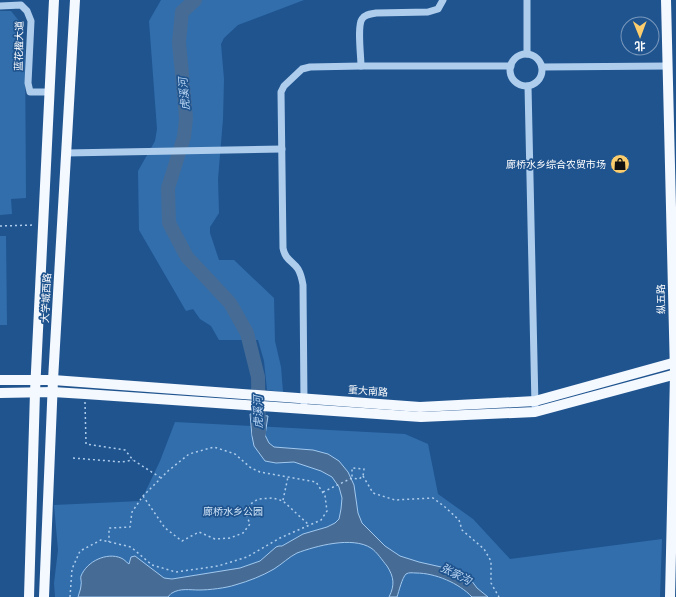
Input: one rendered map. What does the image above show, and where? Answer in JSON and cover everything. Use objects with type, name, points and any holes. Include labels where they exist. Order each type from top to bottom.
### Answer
[{"type":"main road","name":"大学城西路","points":[[29,597],[35,392],[54,0]]},
{"type":"main road","name":"大学城西路","points":[[44,597],[53,392],[75,0]]},
{"type":"main road","name":"纵五路","points":[[666,0],[675,362],[670,597]]},
{"type":"main road","name":"重大南路","points":[[0,380],[54,380],[420,407],[535,401],[675,362]]},
{"type":"main road","points":[[0,393],[53,392],[421,417],[535,412],[675,374]]},
{"type":"street","points":[[361,66],[360,25],[363,17],[368,14],[376,13],[428,12],[438,9],[443,0]]},
{"type":"street","points":[[527,0],[527,54]]},
{"type":"street","name":"蓝花楹大道","points":[[0,6],[20,5],[27,10],[31,20],[28,83],[30,92],[49,92]]},
{"type":"street","points":[[521,54],[527,54],[537,58],[542,67],[542,72],[538,81],[528,86],[523,86],[514,81],[510,71],[516,57],[521,54]]},
{"type":"street","points":[[304,409],[303,285],[298,268],[284,254],[283,248],[281,92],[284,86],[302,70],[310,68],[361,66],[511,66]]},
{"type":"street","points":[[542,67],[668,66]]},
{"type":"street","points":[[528,86],[535,412]]},
{"type":"street","points":[[66,153],[282,149]]},
{"type":"path","points":[[0,226],[43,225]]},
{"type":"path","points":[[85,394],[86,444],[125,450],[133,460],[161,478]]},
{"type":"path","points":[[70,597],[72,569],[80,551],[101,540],[109,542],[131,547],[152,565],[176,572],[218,566],[247,557],[280,538],[321,520],[327,511],[325,496],[316,482],[260,472],[251,468],[235,454],[214,447],[189,454],[168,471],[144,496],[132,512],[130,527],[109,528],[109,542]]},
{"type":"path","points":[[73,458],[122,462],[133,460]]},
{"type":"path","points":[[352,478],[352,468],[364,469],[363,476],[373,493],[395,500],[433,498],[446,507],[459,520],[462,530],[484,549],[491,561],[491,583],[499,597]]},
{"type":"path","points":[[323,492],[352,478],[359,478],[363,476]]},
{"type":"path","points":[[283,501],[288,477]]},
{"type":"path","points":[[144,496],[165,528],[182,541],[199,532],[216,540],[230,538],[243,533],[250,524],[246,514],[249,505],[258,499],[273,498],[283,501],[309,525]]},
{"type":"green space","points":[[161,0],[304,0],[238,25],[224,38],[221,44],[224,79],[223,119],[218,179],[219,213],[210,227],[210,233],[219,260],[234,260],[274,298],[275,341],[281,367],[283,392],[267,390],[264,361],[258,340],[219,340],[211,326],[200,319],[193,309],[186,311],[139,230],[138,171],[155,141],[157,129],[149,21]]},
{"type":"green space","points":[[0,11],[11,11],[19,21],[20,47],[25,47],[26,198],[11,199],[12,214],[0,215]]},
{"type":"green space","points":[[0,236],[6,236],[7,325],[0,325]]},
{"type":"green space","name":"廊桥水乡公园","points":[[175,422],[405,434],[428,444],[438,494],[473,519],[510,559],[662,539],[660,597],[55,597],[54,583],[58,550],[54,505],[141,501],[160,461]]},
{"type":"water","name":"张家沟","points":[[250,414],[268,416],[265,435],[269,443],[274,447],[313,450],[328,454],[339,461],[348,472],[354,485],[358,513],[362,523],[385,546],[400,556],[459,571],[471,580],[477,588],[488,597],[472,597],[454,583],[439,577],[423,573],[407,573],[402,581],[397,597],[389,597],[393,581],[387,566],[379,556],[371,548],[363,544],[344,542],[324,545],[297,553],[265,574],[227,587],[208,590],[175,591],[168,597],[78,597],[81,586],[81,577],[84,571],[93,562],[104,557],[116,556],[122,558],[129,564],[131,557],[135,556],[164,578],[172,579],[240,568],[260,561],[276,547],[282,546],[303,534],[327,527],[339,519],[342,498],[339,487],[332,477],[321,471],[294,462],[276,463],[265,461],[254,446]]},
{"type":"waterway","name":"虎溪河","points":[[195,0],[182,12],[179,42],[186,118],[184,137],[168,188],[169,223],[187,257],[230,303],[247,333],[258,377],[259,433]]},
{"type":"place","name":"廊桥水乡综合农贸市场","points":[[620,164]]}]
